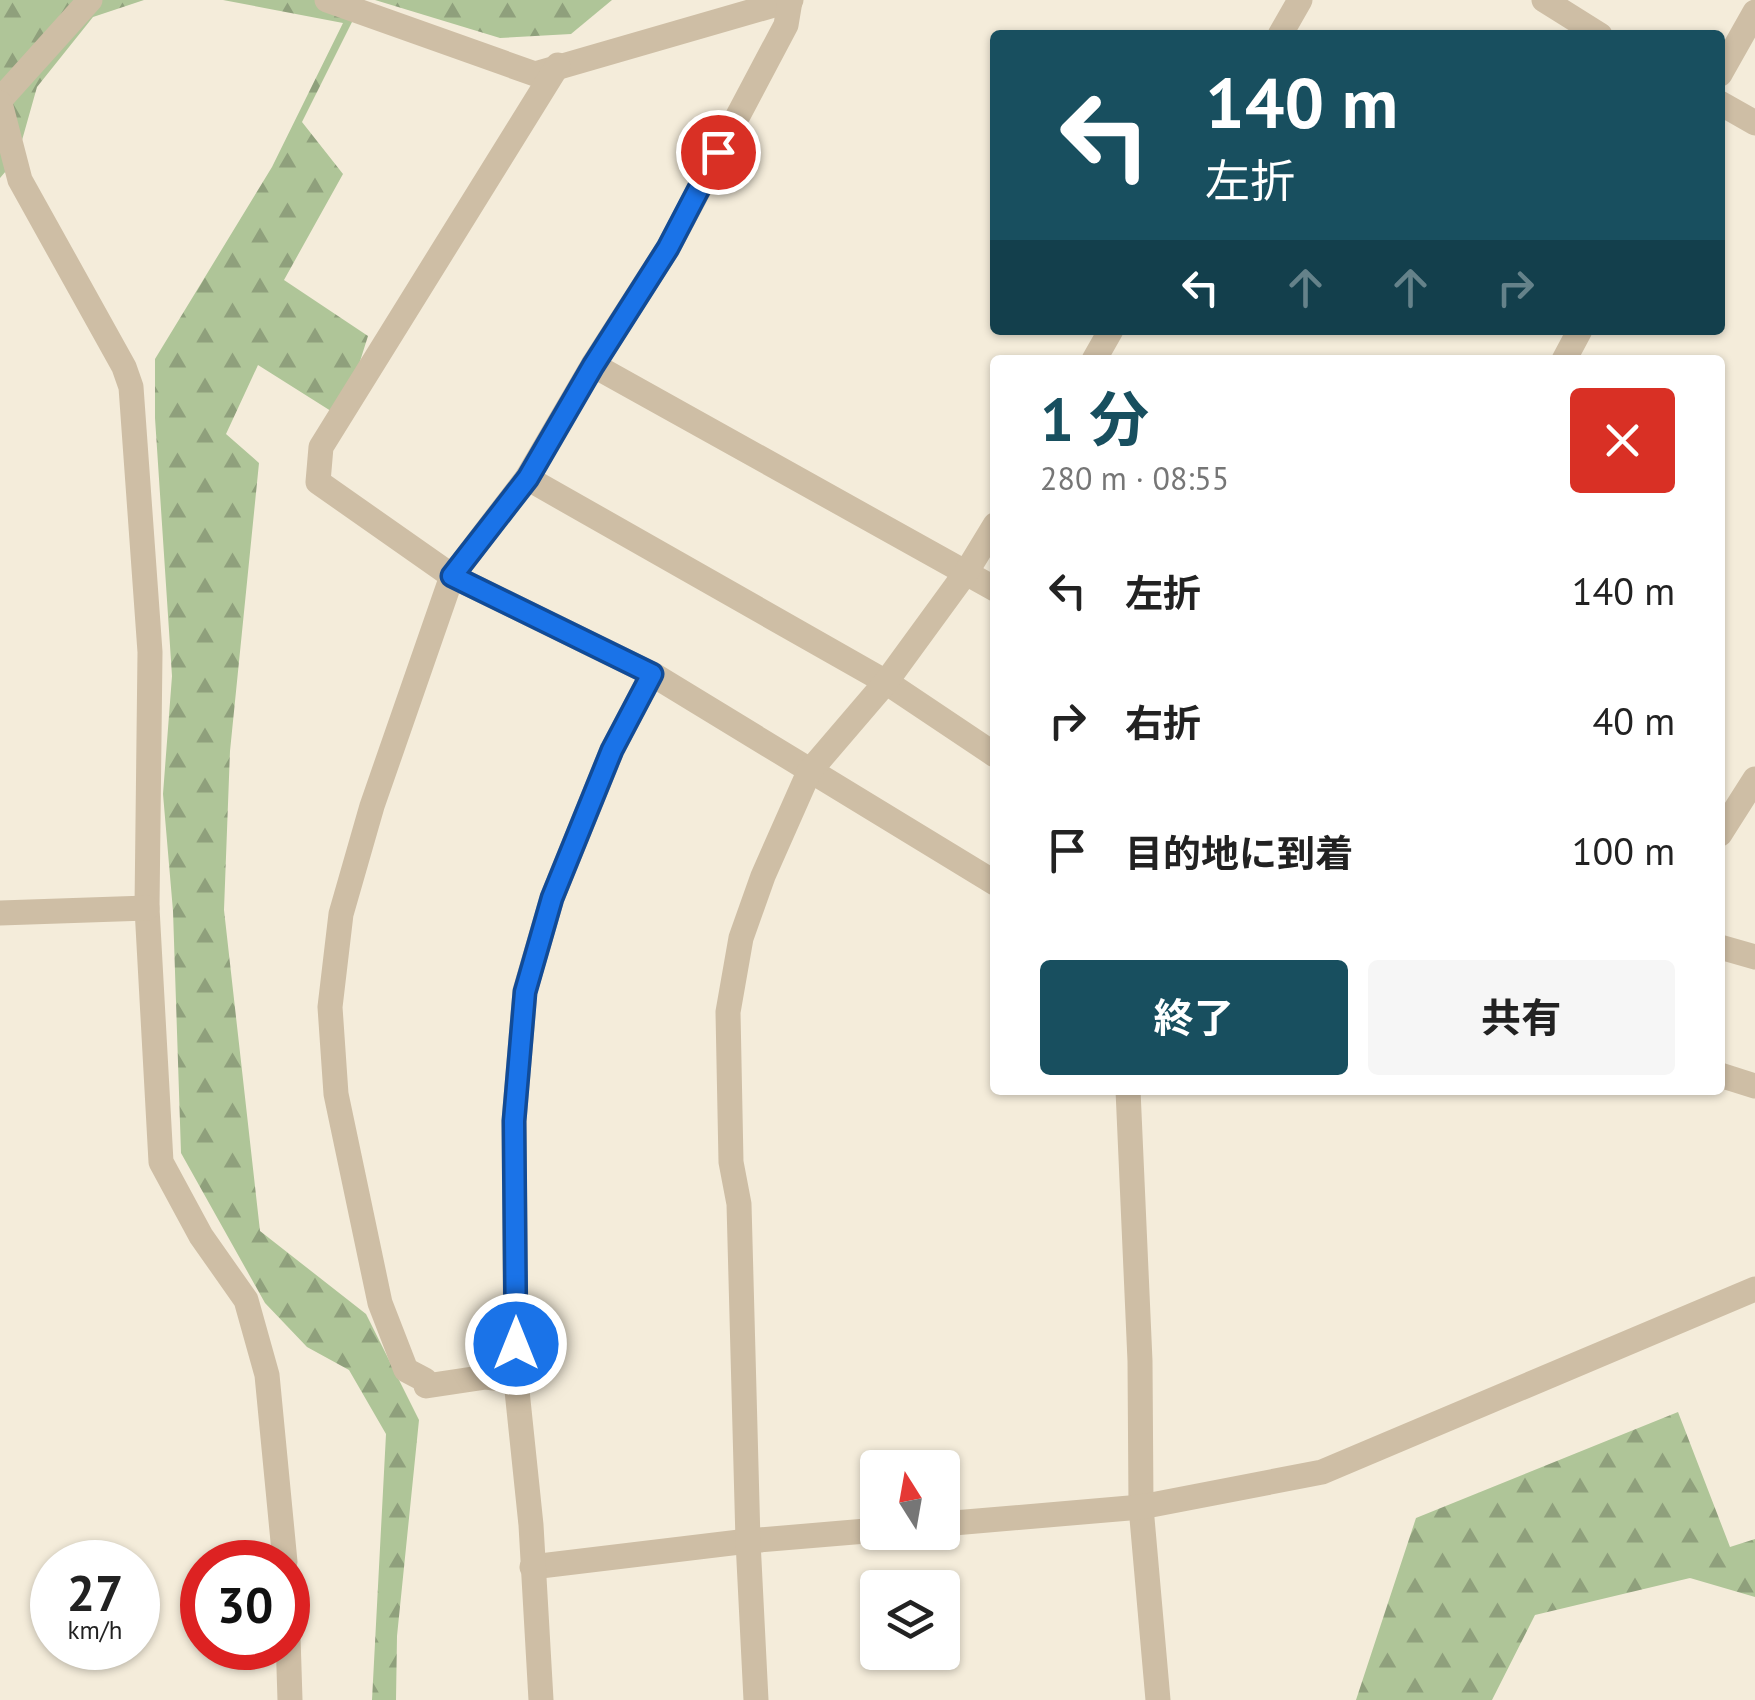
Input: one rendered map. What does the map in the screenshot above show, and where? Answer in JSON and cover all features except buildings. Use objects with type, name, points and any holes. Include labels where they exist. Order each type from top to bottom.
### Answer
[{"type":"street","points":[[90,0],[0,102],[10,186],[124,367],[131,387],[150,652],[147,908],[160,1162],[201,1236],[246,1300],[267,1375],[283,1540]]},
{"type":"street","points":[[327,0],[535,74],[790,0],[786,25],[668,248],[528,478],[452,576],[372,806],[340,914],[330,1008],[336,1094],[380,1303],[406,1370],[424,1380],[426,1386],[486,1377],[516,1381]]},
{"type":"street","points":[[1283,30],[1300,0]]},
{"type":"street","points":[[1544,0],[1592,30]]},
{"type":"street","points":[[1725,65],[1755,12]]},
{"type":"street","points":[[558,65],[321,447],[318,482],[452,576],[652,674],[990,880]]},
{"type":"street","points":[[1725,106],[1755,124]]},
{"type":"street","points":[[593,366],[990,585]]},
{"type":"street","points":[[528,478],[886,682],[990,752]]},
{"type":"street","points":[[756,1700],[739,1204],[731,1162],[728,1012],[741,938],[763,876],[809,772],[886,682],[968,571],[990,534]]},
{"type":"street","points":[[542,1700],[516,1381],[514,1121],[525,992],[552,898],[612,750],[652,674]]},
{"type":"street","points":[[1725,826],[1755,778]]},
{"type":"street","points":[[0,913],[147,908]]},
{"type":"street","points":[[1725,949],[1755,957]]},
{"type":"street","points":[[1725,1077],[1755,1086]]},
{"type":"street","points":[[1128,1095],[1140,1361],[1141,1507],[1158,1700]]},
{"type":"street","points":[[960,1522],[1141,1507],[1322,1472],[1755,1289]]},
{"type":"street","points":[[532,1568],[860,1532]]},
{"type":"street","points":[[289,1670],[290,1700]]},
{"type":"green space","points":[[0,0],[144,0],[93,17],[37,87],[17,158],[0,178]]},
{"type":"green space","points":[[223,0],[363,0],[302,122],[343,174],[284,280],[368,336],[342,418],[258,365],[226,434],[259,463],[230,751],[224,910],[260,1231],[366,1314],[419,1420],[397,1636],[396,1700],[372,1700],[386,1434],[349,1370],[307,1347],[265,1303],[181,1153],[173,911],[163,794],[172,676],[155,418],[155,359],[272,167],[343,23]]},
{"type":"green space","points":[[375,0],[612,0],[571,34],[500,38]]},
{"type":"green space","points":[[1678,1412],[1730,1547],[1755,1539],[1755,1597],[1690,1578],[1535,1615],[1492,1700],[1356,1700],[1416,1518]]},
{"type":"route","points":[[516,1344],[514,1121],[525,992],[552,898],[612,750],[652,674],[452,576],[528,478],[668,248],[718,152]]}]
